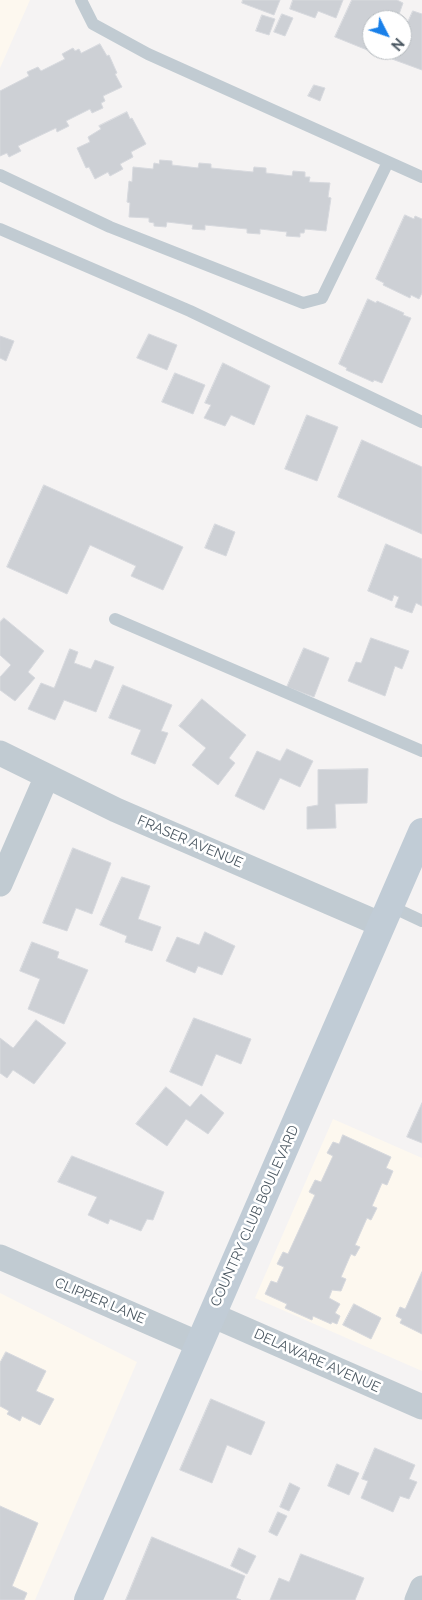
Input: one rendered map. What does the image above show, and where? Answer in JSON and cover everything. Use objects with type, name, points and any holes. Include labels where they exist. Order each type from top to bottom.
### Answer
[{"type":"street","name":"FRASER AVENUE","points":[[0,753],[116,810],[386,915]]},
{"type":"street","points":[[0,884],[47,776]]},
{"type":"street","name":"COUNTRY CLUB BOULEVARD","points":[[88,1600],[422,832]]},
{"type":"street","name":"CLIPPER LANE","points":[[0,1257],[199,1344]]},
{"type":"street","name":"DELAWARE AVENUE","points":[[212,1315],[422,1407]]},
{"type":"street","points":[[417,1600],[422,1588]]},
{"type":"lane","points":[[82,0],[93,24],[148,54],[422,177]]},
{"type":"lane","points":[[0,175],[110,227],[303,303],[322,298],[388,162]]},
{"type":"lane","points":[[0,229],[190,311],[422,422]]},
{"type":"lane","points":[[115,619],[422,751]]},
{"type":"lane","points":[[386,915],[422,921]]},
{"type":"shaded area","points":[[0,0],[30,0],[0,68]]},
{"type":"shaded area","points":[[333,1119],[422,1158],[422,1371],[255,1298]]},
{"type":"shaded area","points":[[0,1293],[137,1362],[35,1600],[0,1600]]},
{"type":"building","points":[[243,0],[280,0],[274,15],[242,3]]},
{"type":"building","points":[[293,0],[343,0],[336,18],[318,11],[315,18],[290,9]]},
{"type":"building","points":[[352,0],[397,0],[403,3],[401,10],[362,10],[362,48],[335,37]]},
{"type":"building","points":[[413,11],[422,14],[422,70],[395,60],[412,60]]},
{"type":"building","points":[[282,14],[293,18],[285,36],[274,32]]},
{"type":"building","points":[[262,15],[275,19],[269,35],[256,31]]},
{"type":"building","points":[[100,44],[107,56],[109,55],[117,73],[115,74],[122,87],[103,96],[105,101],[101,103],[103,108],[92,113],[90,109],[66,121],[69,126],[57,132],[56,128],[18,146],[21,151],[9,157],[7,153],[0,156],[0,91],[29,76],[27,72],[38,67],[41,71],[65,59],[62,54],[73,48],[75,51],[79,49],[81,53]]},
{"type":"building","points":[[314,85],[325,88],[320,101],[308,96]]},
{"type":"building","points":[[127,112],[146,144],[131,152],[133,157],[120,164],[123,169],[110,176],[108,172],[95,179],[89,167],[86,168],[77,148],[90,142],[88,137],[101,129],[99,126]]},
{"type":"building","points":[[160,160],[172,161],[172,165],[198,168],[199,163],[211,164],[211,168],[253,172],[254,167],[266,168],[266,173],[292,176],[293,171],[305,172],[305,177],[310,177],[309,182],[330,183],[328,197],[331,198],[326,231],[305,229],[304,233],[300,233],[300,237],[286,236],[287,232],[260,229],[260,234],[247,233],[247,229],[205,225],[205,230],[192,229],[193,225],[167,222],[166,227],[154,226],[154,223],[149,222],[149,218],[129,217],[130,203],[127,202],[129,181],[132,182],[133,167],[153,169],[154,163],[159,164]]},
{"type":"building","points":[[405,215],[414,219],[415,216],[422,219],[422,293],[419,299],[411,295],[410,298],[383,285],[384,283],[376,279]]},
{"type":"building","points":[[368,299],[376,303],[377,301],[411,318],[382,383],[374,380],[373,382],[346,370],[347,368],[339,364]]},
{"type":"building","points":[[149,334],[177,345],[167,370],[137,358]]},
{"type":"building","points":[[0,336],[14,341],[6,361],[0,358]]},
{"type":"building","points":[[223,363],[270,386],[254,425],[231,415],[225,426],[204,418],[211,405],[205,403]]},
{"type":"building","points":[[175,373],[205,385],[193,414],[162,402]]},
{"type":"building","points":[[307,415],[338,427],[317,481],[285,469]]},
{"type":"building","points":[[362,440],[422,467],[422,534],[338,497]]},
{"type":"building","points":[[44,485],[183,547],[163,590],[131,576],[136,566],[90,545],[67,594],[7,567]]},
{"type":"building","points":[[215,524],[235,532],[226,556],[205,548]]},
{"type":"building","points":[[386,544],[422,559],[422,606],[416,603],[412,613],[395,607],[399,597],[394,595],[392,601],[368,591]]},
{"type":"building","points":[[4,618],[44,651],[28,672],[35,678],[15,701],[0,690],[0,677],[11,665],[0,655],[0,622]]},
{"type":"building","points":[[371,638],[409,651],[402,669],[395,666],[385,696],[348,681],[356,662],[361,663]]},
{"type":"building","points":[[304,648],[329,658],[314,697],[287,687]]},
{"type":"building","points":[[70,649],[78,652],[74,663],[91,669],[95,660],[114,667],[96,712],[64,700],[55,720],[28,709],[41,683],[54,688]]},
{"type":"building","points":[[123,685],[172,705],[161,731],[168,733],[155,764],[131,754],[141,730],[109,718]]},
{"type":"building","points":[[202,699],[246,735],[229,758],[235,763],[218,785],[192,765],[206,748],[179,726]]},
{"type":"building","points":[[287,749],[313,761],[300,787],[280,778],[264,810],[235,796],[257,751],[280,761]]},
{"type":"building","points":[[368,769],[367,803],[335,804],[336,828],[307,829],[307,807],[318,805],[318,770]]},
{"type":"building","points":[[73,848],[111,863],[92,914],[76,908],[67,931],[43,923]]},
{"type":"building","points":[[122,877],[150,886],[138,919],[161,927],[152,951],[125,942],[127,936],[100,925]]},
{"type":"building","points":[[205,932],[235,946],[222,975],[198,966],[195,973],[166,961],[177,937],[199,945]]},
{"type":"building","points":[[32,942],[59,952],[57,958],[88,970],[64,1024],[28,1009],[40,979],[20,971]]},
{"type":"building","points":[[194,1018],[251,1039],[241,1064],[216,1054],[202,1086],[170,1072]]},
{"type":"building","points":[[36,1020],[66,1043],[34,1084],[13,1070],[7,1078],[0,1073],[0,1038],[13,1048]]},
{"type":"building","points":[[166,1087],[190,1107],[201,1094],[224,1113],[208,1134],[186,1119],[167,1146],[136,1124]]},
{"type":"building","points":[[422,1103],[422,1143],[407,1137]]},
{"type":"building","points":[[343,1135],[391,1157],[386,1168],[393,1171],[387,1185],[382,1183],[372,1206],[377,1208],[371,1220],[367,1218],[355,1245],[360,1247],[355,1256],[351,1254],[341,1277],[346,1279],[341,1291],[332,1290],[329,1298],[340,1304],[335,1313],[340,1316],[337,1324],[332,1322],[331,1324],[313,1316],[312,1320],[285,1308],[287,1304],[265,1294],[271,1281],[277,1283],[284,1267],[277,1264],[283,1252],[288,1254],[315,1195],[309,1192],[315,1180],[321,1182],[333,1156],[327,1153],[333,1142],[339,1144]]},
{"type":"building","points":[[72,1156],[164,1192],[153,1220],[147,1219],[141,1231],[110,1219],[108,1224],[88,1215],[97,1197],[58,1182]]},
{"type":"building","points":[[422,1272],[422,1334],[400,1323],[402,1319],[396,1316],[400,1307],[405,1309]]},
{"type":"building","points":[[354,1304],[381,1318],[371,1339],[343,1325]]},
{"type":"building","points":[[6,1352],[46,1371],[36,1391],[54,1399],[40,1425],[22,1416],[20,1421],[7,1414],[9,1411],[0,1406],[0,1363]]},
{"type":"building","points":[[211,1399],[265,1422],[251,1455],[227,1445],[212,1483],[180,1470]]},
{"type":"building","points":[[375,1448],[415,1465],[409,1479],[417,1482],[409,1499],[400,1496],[393,1512],[361,1498],[368,1481],[362,1479]]},
{"type":"building","points":[[337,1464],[359,1473],[349,1495],[328,1486]]},
{"type":"building","points":[[290,1483],[300,1488],[289,1511],[280,1507]]},
{"type":"building","points":[[0,1506],[38,1523],[12,1586],[27,1593],[24,1600],[0,1600]]},
{"type":"building","points":[[278,1512],[287,1516],[277,1536],[269,1532]]},
{"type":"building","points":[[152,1537],[245,1576],[236,1598],[241,1600],[126,1600]]},
{"type":"building","points":[[239,1548],[256,1556],[247,1574],[231,1566]]},
{"type":"building","points":[[301,1554],[364,1578],[355,1600],[270,1600],[279,1578],[289,1582]]}]
